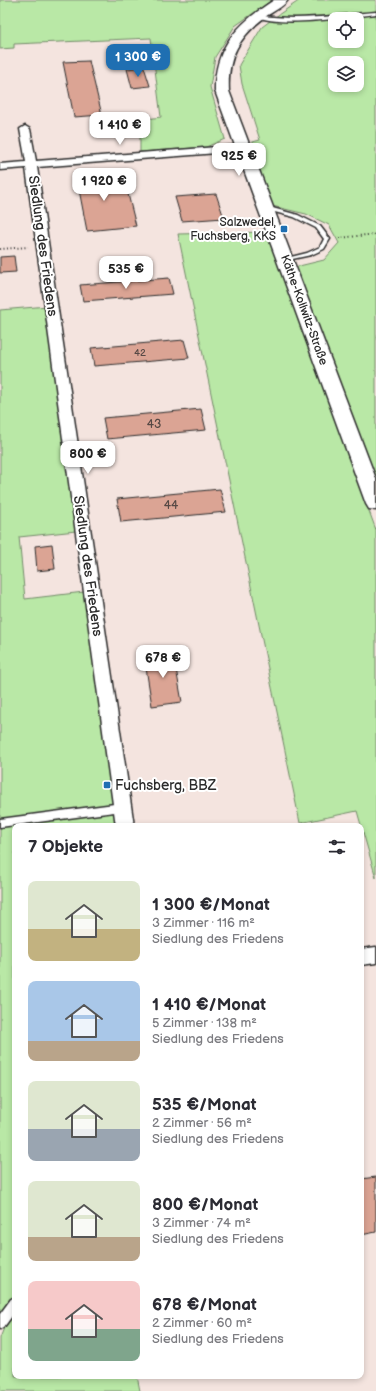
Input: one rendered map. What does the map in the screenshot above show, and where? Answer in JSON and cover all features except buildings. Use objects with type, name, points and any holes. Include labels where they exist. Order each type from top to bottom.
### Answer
[{"type":"main road","name":"Käthe-Kollwitz-Straße","points":[[282,0],[258,16],[234,41],[226,56],[220,84],[223,98],[376,504]]},
{"type":"street","name":"Siedlung des Friedens","points":[[25,128],[125,823]]},
{"type":"street","name":"Siedlung des Friedens","points":[[0,166],[243,148]]},
{"type":"street","points":[[364,957],[376,956]]},
{"type":"lane","points":[[258,16],[288,19],[376,13]]},
{"type":"lane","points":[[265,208],[296,216],[318,227],[327,239],[322,248],[309,254],[285,260]]},
{"type":"lane","points":[[0,823],[122,807]]},
{"type":"lane","points":[[0,1323],[12,1307]]},
{"type":"path","points":[[327,239],[376,234]]},
{"type":"path","points":[[0,249],[42,246]]},
{"type":"green space","points":[[0,0],[272,0],[235,26],[215,57],[210,87],[225,139],[206,147],[140,152],[140,120],[161,117],[151,38],[14,44],[14,48],[0,49]]},
{"type":"green space","points":[[300,0],[376,0],[376,477],[295,267],[324,260],[339,243],[329,225],[306,214],[272,206],[249,143],[260,140],[242,84],[239,65],[262,27]]},
{"type":"green space","points":[[267,232],[376,530],[376,878],[364,836],[364,823],[360,823],[357,811],[300,823],[178,234]]},
{"type":"green space","points":[[48,306],[76,531],[19,537],[25,599],[84,592],[119,823],[12,823],[12,1308],[0,1313],[0,310]]},
{"type":"green space","points":[[12,1308],[12,1379],[138,1379],[140,1391],[0,1391],[0,1338]]},
{"type":"place","name":"Salzwedel, Fuchsberg, KKS","points":[[284,229]]},
{"type":"place","name":"Fuchsberg, BBZ","points":[[107,785]]}]
